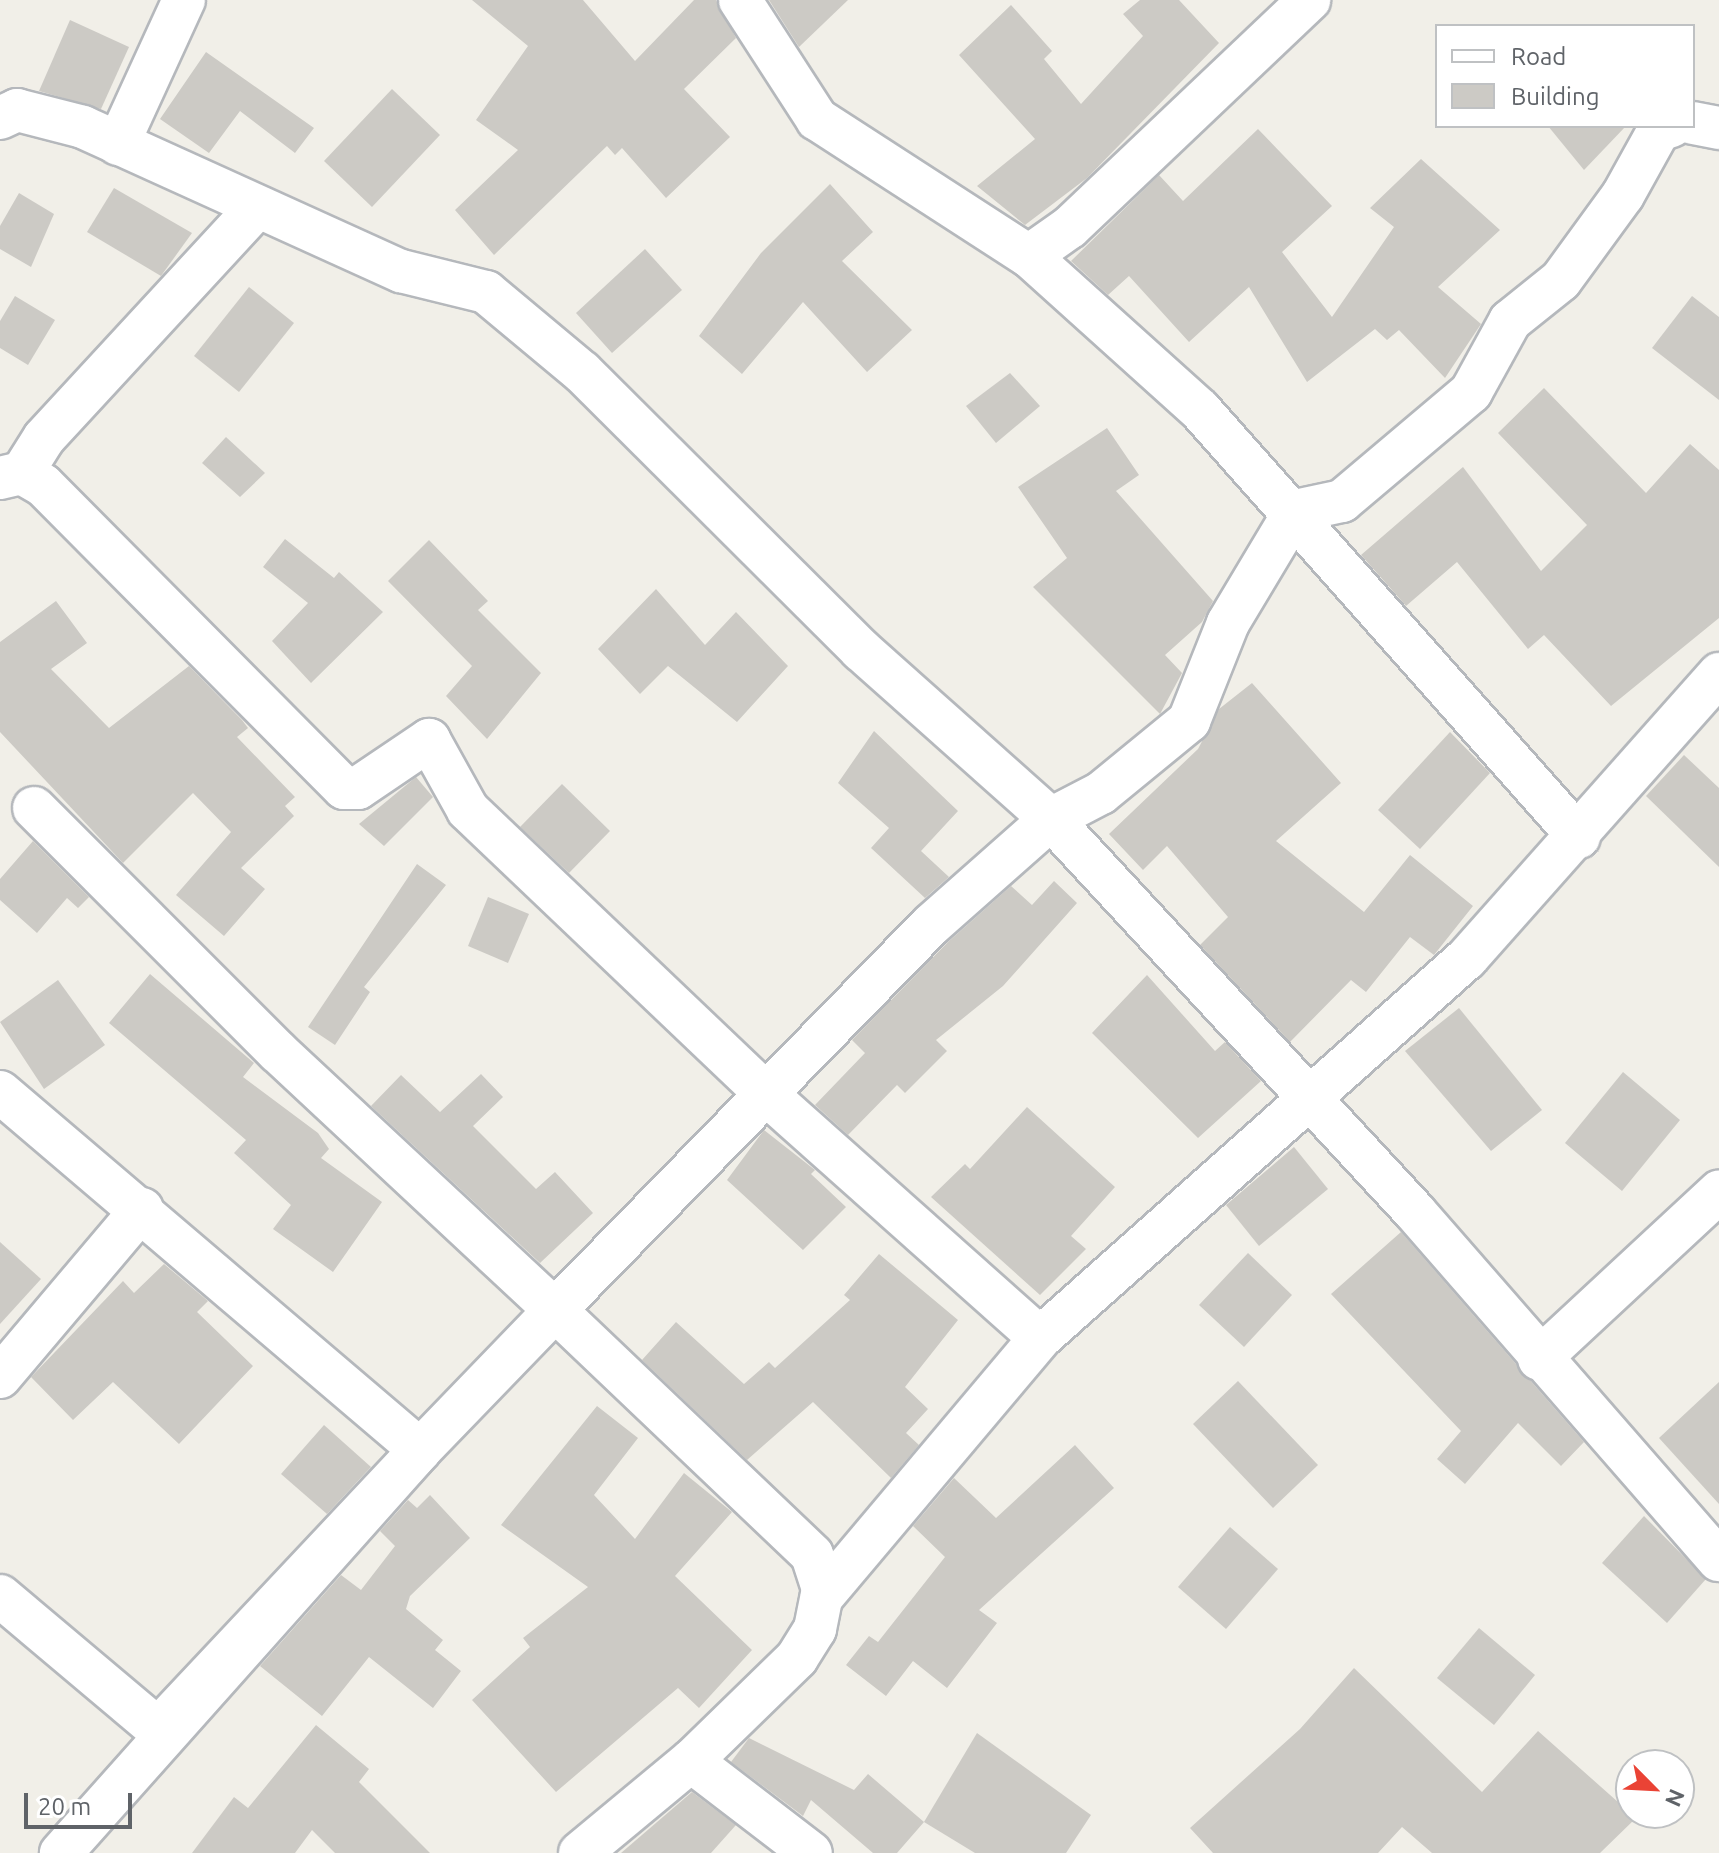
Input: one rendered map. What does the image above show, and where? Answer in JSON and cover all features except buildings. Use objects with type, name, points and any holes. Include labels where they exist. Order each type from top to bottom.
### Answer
[{"type":"street","points":[[118,144],[184,0]]},
{"type":"street","points":[[740,0],[817,119],[1029,256],[1200,410],[1295,511],[1579,837]]},
{"type":"street","points":[[1029,256],[1070,227],[1309,0]]},
{"type":"street","points":[[0,118],[17,110],[46,114],[401,271],[486,292],[633,417],[691,486],[861,650],[1051,819],[1306,1095],[1719,1560]]},
{"type":"street","points":[[1695,123],[1719,128]]},
{"type":"street","points":[[0,1596],[158,1729],[420,1450],[931,925],[1051,819],[1101,793],[1189,721],[1228,623],[1295,511],[1342,501],[1471,392],[1510,321],[1561,280],[1623,195],[1659,130],[1665,128]]},
{"type":"street","points":[[255,209],[11,476],[70,510],[344,788],[358,788],[429,740],[468,810],[765,1093],[1040,1338]]},
{"type":"street","points":[[580,1853],[691,1761],[797,1658],[822,1597],[1040,1338],[1306,1095],[1467,958],[1579,837],[1719,674]]},
{"type":"street","points":[[34,808],[277,1051],[812,1555],[822,1597]]},
{"type":"street","points":[[0,1092],[142,1209],[420,1450]]},
{"type":"street","points":[[1539,1359],[1719,1192]]},
{"type":"street","points":[[0,1377],[142,1209]]},
{"type":"street","points":[[61,1853],[420,1450]]},
{"type":"street","points":[[691,1761],[811,1853]]}]
